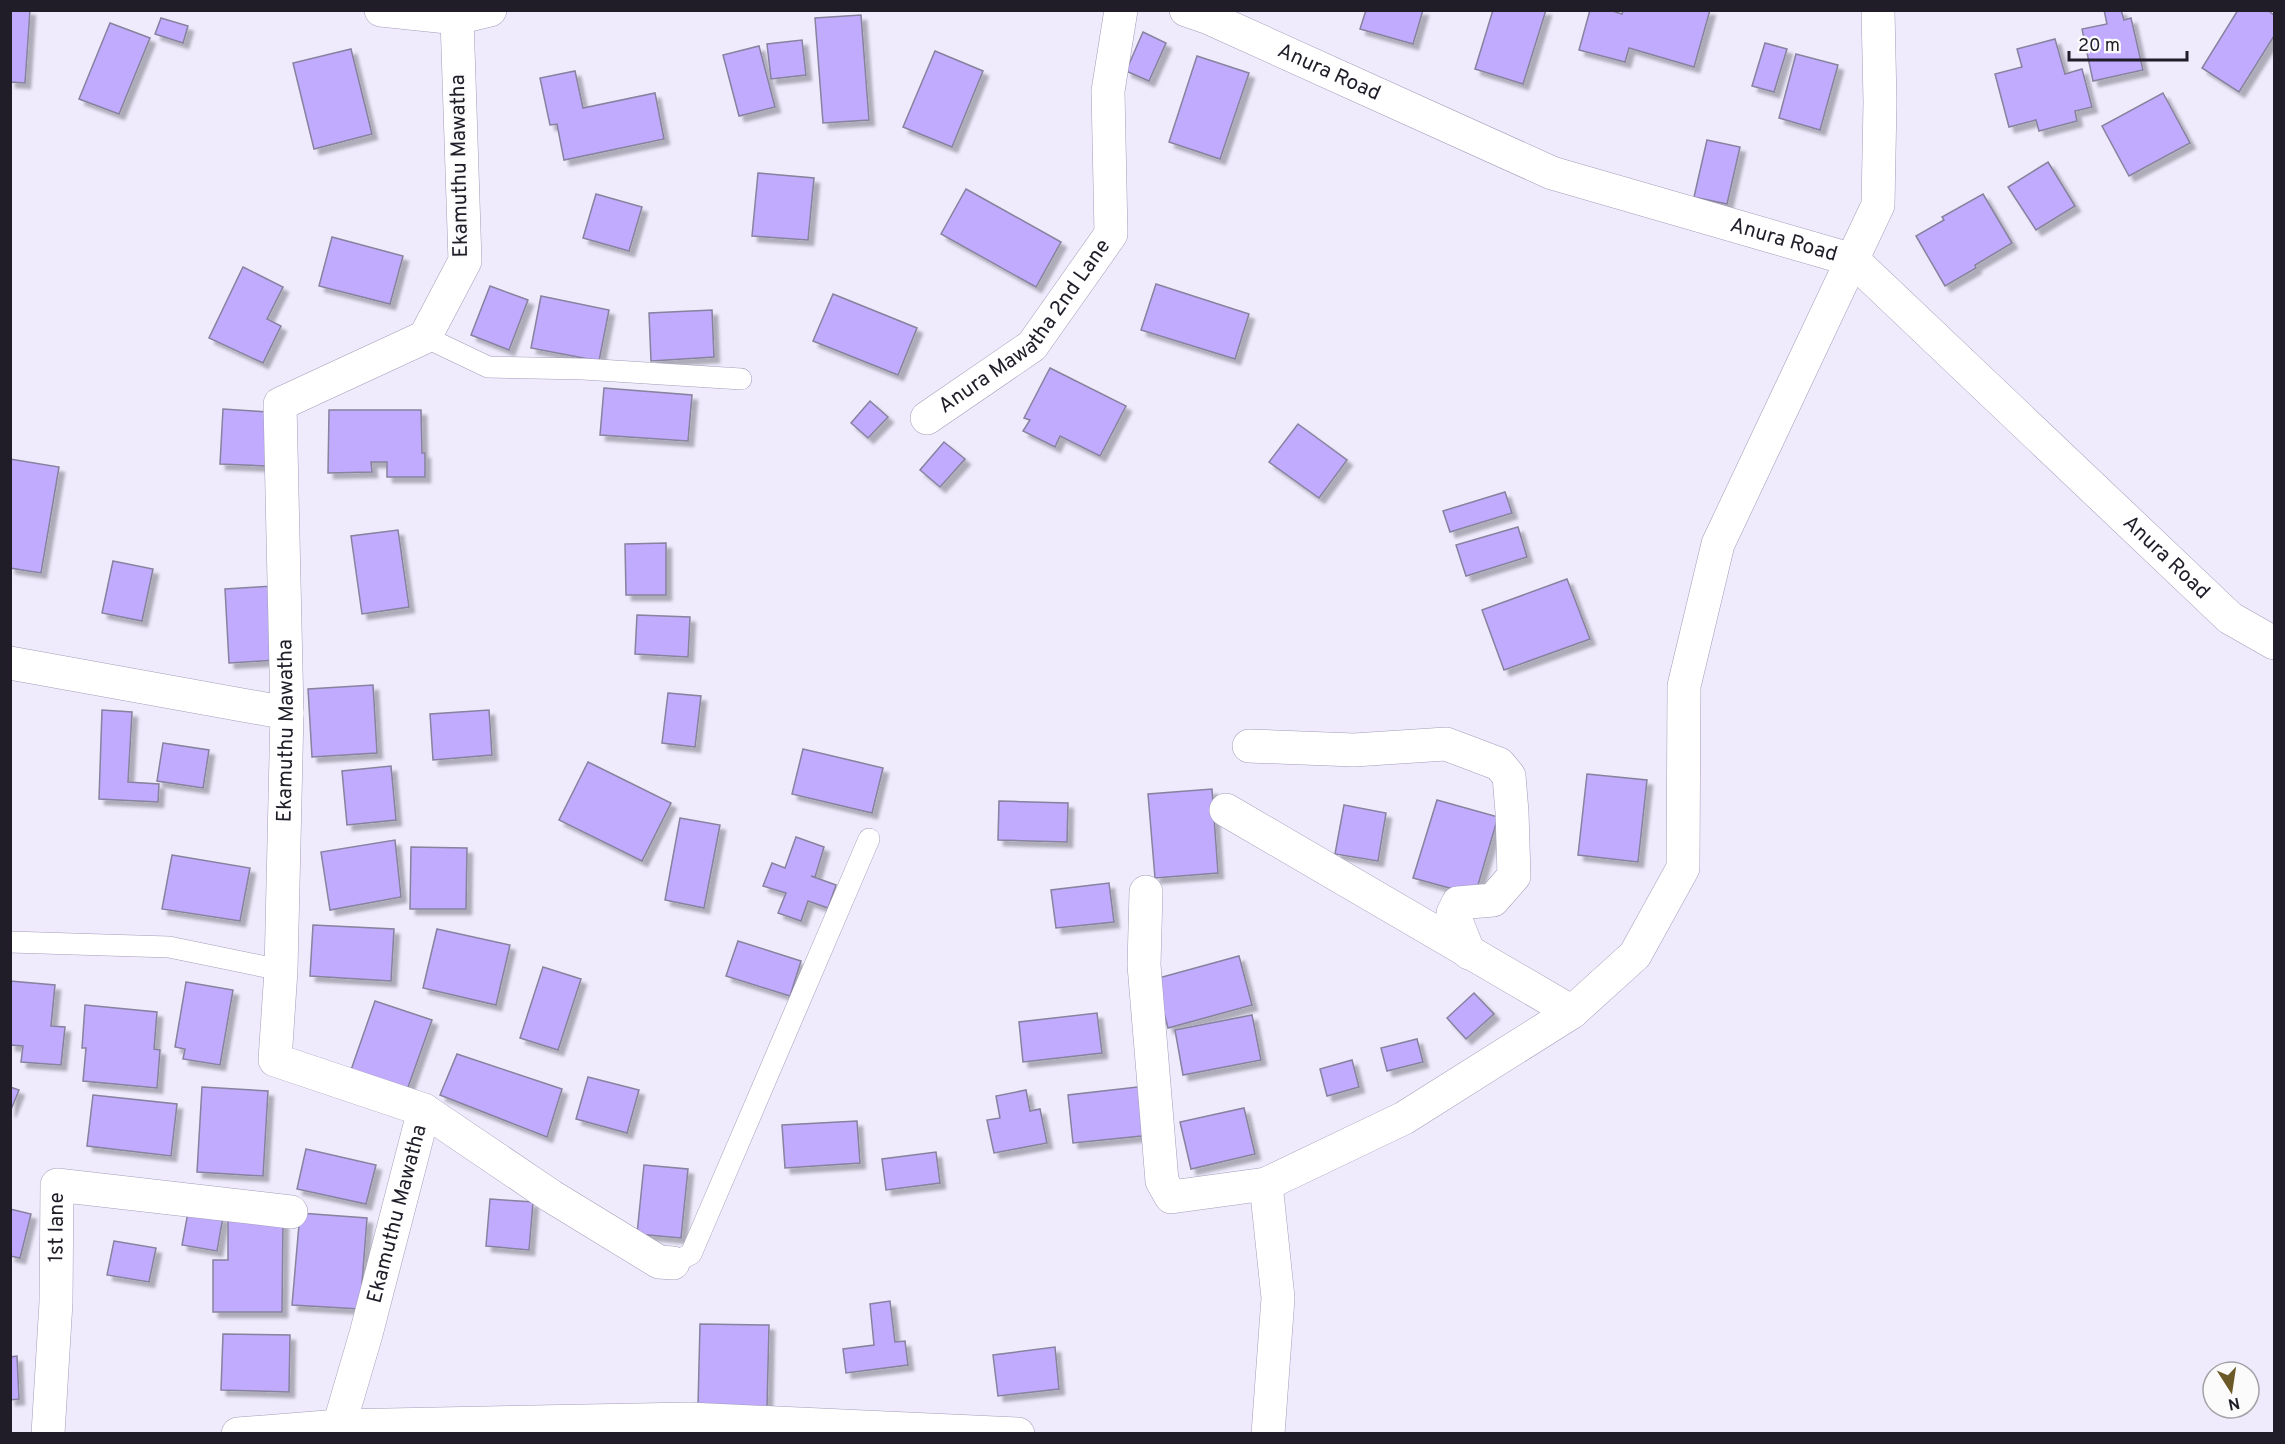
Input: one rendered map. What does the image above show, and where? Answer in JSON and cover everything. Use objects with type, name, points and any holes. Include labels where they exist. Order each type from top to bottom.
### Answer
[{"type":"street","points":[[381,10],[457,18],[490,10]]},
{"type":"street","name":"Anura Mawatha 2nd Lane","points":[[927,418],[1032,346],[1111,234],[1108,91],[1121,10]]},
{"type":"street","points":[[1146,892],[1144,965],[1162,1181],[1171,1197],[1266,1184],[1404,1118],[1572,1012],[1635,955],[1683,868],[1684,686],[1718,544],[1878,205],[1880,102],[1878,10]]},
{"type":"street","name":"Anura Road","points":[[1202,13],[1552,173],[1853,260],[2230,618],[2274,643]]},
{"type":"street","name":"Ekamuthu Mawatha","points":[[339,1426],[369,1323],[424,1110],[275,1060],[280,970],[287,713],[280,404],[425,337],[465,261],[457,18]]},
{"type":"street","points":[[10,663],[287,713]]},
{"type":"street","points":[[1249,746],[1354,750],[1446,744],[1499,764],[1509,776],[1514,876],[1493,900],[1458,903],[1454,913],[1469,953]]},
{"type":"street","points":[[1226,810],[1572,1012]]},
{"type":"street","points":[[424,1110],[551,1196],[659,1263],[673,1263]]},
{"type":"street","points":[[1266,1184],[1278,1298],[1268,1434]]},
{"type":"street","name":"1st lane","points":[[48,1434],[56,1302],[57,1185],[291,1212]]},
{"type":"street","points":[[238,1434],[339,1426],[689,1419],[1004,1433]]},
{"type":"lane","points":[[425,337],[488,368],[583,369],[741,379]]},
{"type":"lane","points":[[673,1263],[691,1254],[868,839]]},
{"type":"lane","points":[[10,942],[169,947],[280,970]]},
{"type":"building","points":[[10,10],[30,10],[25,83],[10,82]]},
{"type":"building","points":[[1366,10],[1423,10],[1413,44],[1360,29]]},
{"type":"building","points":[[1493,10],[1546,10],[1523,84],[1475,69]]},
{"type":"building","points":[[1590,10],[1609,10],[1622,14],[1623,10],[1710,10],[1694,67],[1629,48],[1625,62],[1579,50]]},
{"type":"building","points":[[2104,10],[2121,10],[2124,20],[2131,18],[2143,70],[2093,81],[2082,29],[2107,24]]},
{"type":"building","points":[[2238,10],[2267,10],[2274,15],[2274,36],[2239,92],[2202,68]]},
{"type":"building","points":[[861,15],[869,120],[823,123],[815,18]]},
{"type":"building","points":[[161,18],[188,26],[183,43],[155,34]]},
{"type":"building","points":[[110,23],[150,38],[119,114],[79,99]]},
{"type":"building","points":[[1143,32],[1166,43],[1149,81],[1126,71]]},
{"type":"building","points":[[2055,39],[2065,74],[2082,69],[2092,107],[2075,111],[2077,121],[2039,131],[2036,120],[2009,127],[1995,74],[2022,67],[2017,49]]},
{"type":"building","points":[[802,40],[806,75],[771,79],[767,44]]},
{"type":"building","points":[[1765,43],[1787,49],[1774,92],[1752,86]]},
{"type":"building","points":[[759,46],[775,107],[739,116],[723,55]]},
{"type":"building","points":[[351,49],[372,134],[314,149],[293,63]]},
{"type":"building","points":[[935,51],[983,71],[952,147],[903,127]]},
{"type":"building","points":[[1796,54],[1838,65],[1820,130],[1779,118]]},
{"type":"building","points":[[1197,56],[1249,73],[1220,159],[1169,142]]},
{"type":"building","points":[[575,71],[583,108],[655,93],[664,139],[564,160],[557,124],[550,125],[540,78]]},
{"type":"building","points":[[2163,93],[2190,143],[2129,176],[2102,126]]},
{"type":"building","points":[[1707,140],[1740,147],[1727,204],[1694,197]]},
{"type":"building","points":[[2048,162],[2075,206],[2036,230],[2008,187]]},
{"type":"building","points":[[758,173],[814,178],[808,240],[752,236]]},
{"type":"building","points":[[966,189],[1061,242],[1036,287],[941,234]]},
{"type":"building","points":[[596,194],[642,207],[629,251],[583,238]]},
{"type":"building","points":[[1983,194],[2012,243],[1945,286],[1916,236],[1944,220],[1942,217]]},
{"type":"building","points":[[332,237],[403,256],[390,304],[319,286]]},
{"type":"building","points":[[243,267],[283,287],[267,319],[281,326],[263,363],[209,338]]},
{"type":"building","points":[[1156,284],[1249,314],[1235,359],[1141,330]]},
{"type":"building","points":[[490,286],[528,300],[509,350],[471,335]]},
{"type":"building","points":[[833,294],[917,328],[898,375],[813,341]]},
{"type":"building","points":[[541,296],[609,310],[599,361],[531,348]]},
{"type":"building","points":[[712,310],[714,357],[651,361],[649,313]]},
{"type":"building","points":[[1050,368],[1126,406],[1100,456],[1060,436],[1055,447],[1023,431],[1030,420],[1024,418]]},
{"type":"building","points":[[604,388],[692,395],[688,441],[600,435]]},
{"type":"building","points":[[870,401],[888,417],[868,438],[851,423]]},
{"type":"building","points":[[223,409],[268,412],[266,466],[220,464]]},
{"type":"building","points":[[329,410],[421,410],[425,477],[387,477],[387,462],[371,462],[372,472],[328,473]]},
{"type":"building","points":[[1298,424],[1347,460],[1319,498],[1269,462]]},
{"type":"building","points":[[944,442],[965,459],[940,487],[920,470]]},
{"type":"building","points":[[10,459],[59,467],[41,573],[10,568]]},
{"type":"building","points":[[1505,492],[1512,513],[1450,532],[1443,511]]},
{"type":"building","points":[[1518,527],[1527,557],[1466,576],[1456,545]]},
{"type":"building","points":[[398,530],[409,607],[362,614],[351,536]]},
{"type":"building","points":[[666,543],[666,595],[626,595],[625,544]]},
{"type":"building","points":[[113,561],[153,569],[142,621],[102,613]]},
{"type":"building","points":[[1567,579],[1590,639],[1504,670],[1482,610]]},
{"type":"building","points":[[272,586],[276,660],[229,663],[225,589]]},
{"type":"building","points":[[637,615],[690,617],[688,657],[635,654]]},
{"type":"building","points":[[373,685],[377,753],[312,757],[308,689]]},
{"type":"building","points":[[668,693],[701,696],[695,747],[662,743]]},
{"type":"building","points":[[102,710],[132,712],[128,782],[159,784],[158,802],[99,799]]},
{"type":"building","points":[[489,710],[492,755],[433,760],[430,714]]},
{"type":"building","points":[[163,743],[209,750],[203,788],[157,781]]},
{"type":"building","points":[[803,749],[883,768],[872,813],[792,794]]},
{"type":"building","points":[[588,762],[671,803],[642,861],[559,820]]},
{"type":"building","points":[[391,766],[396,820],[347,825],[342,771]]},
{"type":"building","points":[[1587,774],[1647,780],[1638,862],[1578,855]]},
{"type":"building","points":[[1212,789],[1218,873],[1155,878],[1148,794]]},
{"type":"building","points":[[1437,800],[1498,817],[1475,895],[1413,878]]},
{"type":"building","points":[[999,801],[1068,803],[1067,842],[998,840]]},
{"type":"building","points":[[1344,805],[1386,813],[1378,861],[1335,854]]},
{"type":"building","points":[[680,818],[720,825],[704,908],[665,900]]},
{"type":"building","points":[[796,837],[824,847],[815,877],[811,876],[836,885],[828,908],[808,901],[801,921],[778,913],[786,893],[763,886],[772,863],[785,868]]},
{"type":"building","points":[[395,840],[401,897],[330,910],[321,852]]},
{"type":"building","points":[[411,847],[467,848],[466,909],[410,909]]},
{"type":"building","points":[[172,855],[250,868],[240,921],[162,909]]},
{"type":"building","points":[[1109,883],[1114,922],[1056,928],[1051,890]]},
{"type":"building","points":[[313,925],[394,929],[391,981],[310,976]]},
{"type":"building","points":[[437,929],[510,945],[496,1005],[423,988]]},
{"type":"building","points":[[738,941],[801,961],[790,996],[726,976]]},
{"type":"building","points":[[1239,956],[1252,1005],[1168,1028],[1155,979]]},
{"type":"building","points":[[543,967],[581,979],[558,1050],[520,1038]]},
{"type":"building","points":[[10,981],[55,985],[51,1026],[65,1027],[61,1065],[21,1062],[23,1046],[10,1045]]},
{"type":"building","points":[[186,982],[233,990],[220,1065],[183,1059],[185,1049],[175,1047]]},
{"type":"building","points":[[1474,993],[1494,1014],[1466,1039],[1447,1018]]},
{"type":"building","points":[[375,1001],[432,1020],[407,1090],[351,1070]]},
{"type":"building","points":[[85,1005],[157,1012],[154,1049],[160,1050],[157,1088],[83,1081],[86,1048],[82,1048]]},
{"type":"building","points":[[1097,1013],[1102,1053],[1023,1062],[1019,1022]]},
{"type":"building","points":[[1252,1015],[1261,1060],[1183,1075],[1175,1030]]},
{"type":"building","points":[[1417,1039],[1423,1062],[1387,1071],[1381,1048]]},
{"type":"building","points":[[457,1054],[562,1089],[547,1137],[440,1095]]},
{"type":"building","points":[[1352,1060],[1359,1087],[1327,1096],[1320,1069]]},
{"type":"building","points":[[588,1077],[639,1090],[627,1133],[576,1119]]},
{"type":"building","points":[[1146,1086],[1151,1135],[1073,1143],[1068,1095]]},
{"type":"building","points":[[10,1087],[19,1090],[10,1112]]},
{"type":"building","points":[[202,1087],[268,1091],[263,1176],[197,1172]]},
{"type":"building","points":[[1026,1090],[1030,1111],[1040,1109],[1047,1143],[994,1153],[987,1120],[1000,1118],[996,1096]]},
{"type":"building","points":[[93,1095],[177,1104],[171,1156],[87,1146]]},
{"type":"building","points":[[1244,1108],[1255,1154],[1191,1169],[1180,1122]]},
{"type":"building","points":[[857,1121],[860,1163],[785,1168],[782,1125]]},
{"type":"building","points":[[306,1149],[376,1165],[366,1204],[297,1189]]},
{"type":"building","points":[[936,1152],[940,1183],[886,1190],[882,1159]]},
{"type":"building","points":[[644,1165],[688,1169],[681,1238],[637,1234]]},
{"type":"building","points":[[490,1199],[533,1202],[529,1250],[486,1246]]},
{"type":"building","points":[[10,1209],[31,1214],[20,1258],[10,1256]]},
{"type":"building","points":[[188,1212],[223,1217],[217,1251],[182,1245]]},
{"type":"building","points":[[300,1213],[367,1218],[360,1309],[292,1305]]},
{"type":"building","points":[[228,1220],[283,1220],[282,1312],[213,1312],[213,1260],[228,1260]]},
{"type":"building","points":[[114,1241],[156,1248],[149,1282],[107,1275]]},
{"type":"building","points":[[890,1301],[895,1342],[905,1341],[908,1365],[846,1373],[843,1349],[874,1345],[870,1304]]},
{"type":"building","points":[[700,1324],[769,1325],[767,1407],[698,1406]]},
{"type":"building","points":[[223,1334],[290,1335],[289,1392],[221,1390]]},
{"type":"building","points":[[1055,1347],[1059,1389],[998,1396],[993,1355]]},
{"type":"building","points":[[17,1356],[19,1399],[10,1400],[10,1357]]}]
